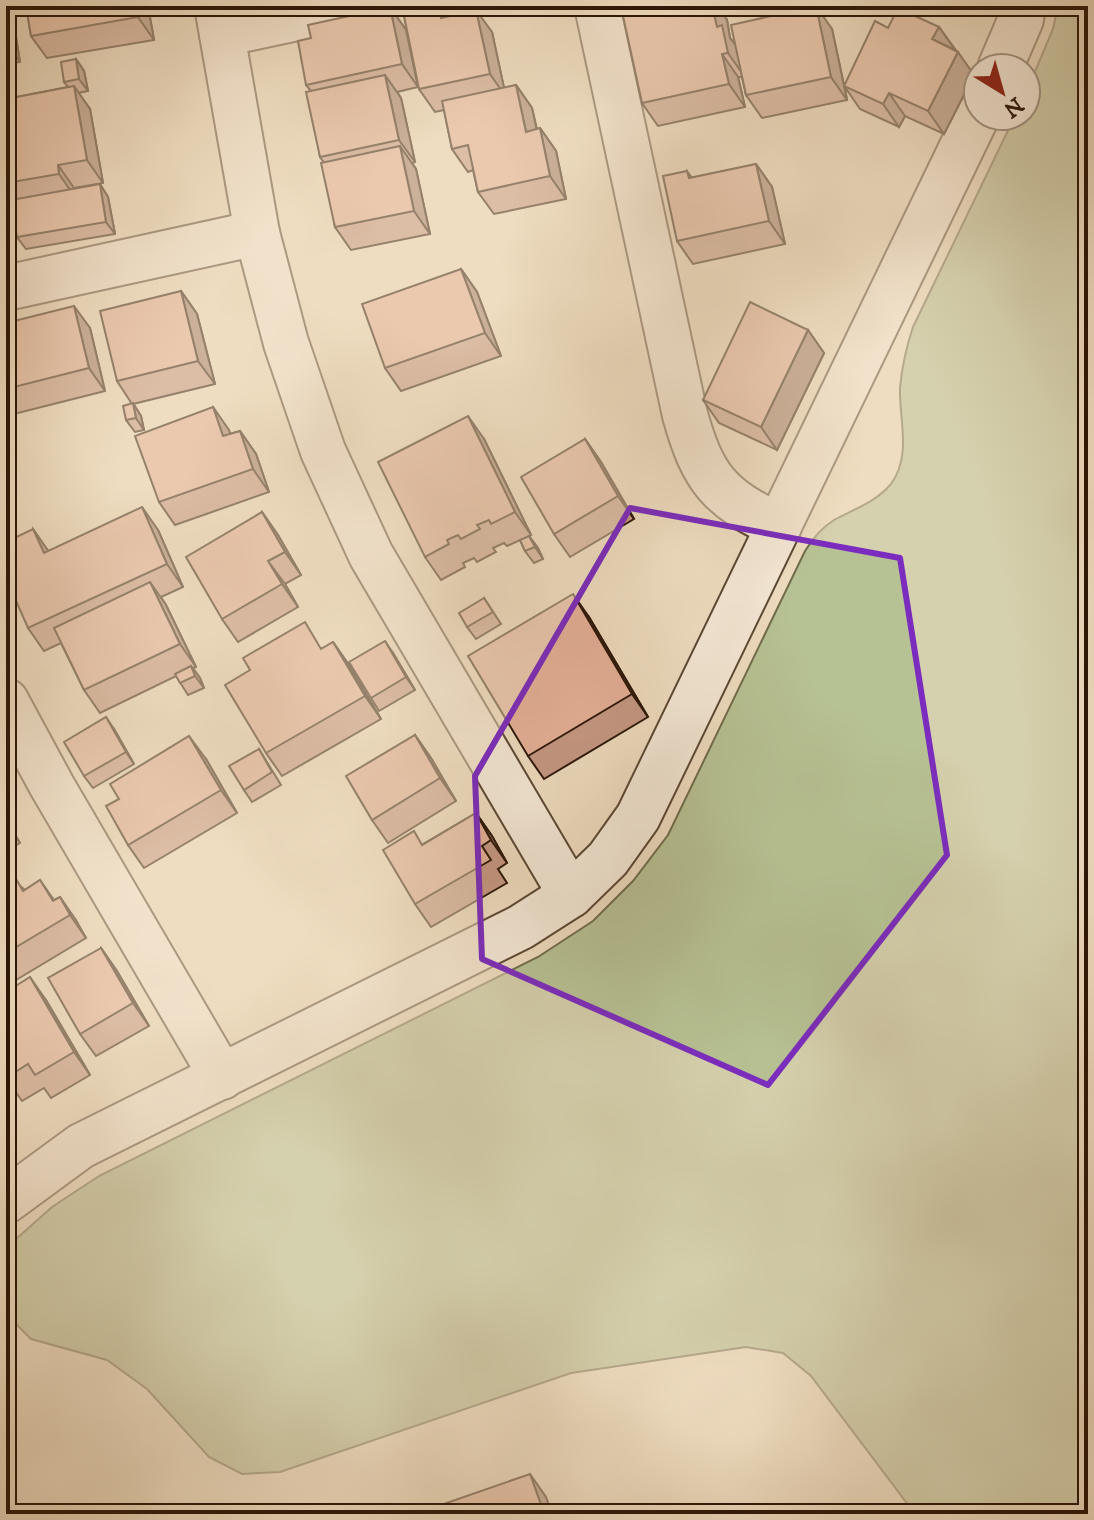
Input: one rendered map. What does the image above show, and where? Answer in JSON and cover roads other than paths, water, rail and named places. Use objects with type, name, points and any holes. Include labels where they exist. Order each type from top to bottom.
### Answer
[{"type":"street","points":[[353,6],[220,20],[257,233],[286,343],[323,451],[371,555],[571,895]]},
{"type":"street","points":[[597,6],[695,452],[715,485],[724,493],[744,510],[779,526]]},
{"type":"street","points":[[1007,52],[1021,19],[1023,6]]},
{"type":"street","points":[[6,1201],[81,1146],[521,927],[571,895],[608,859],[638,817],[969,132]]},
{"type":"street","points":[[6,288],[257,233]]},
{"type":"street","points":[[6,701],[52,786],[222,1077]]}]
